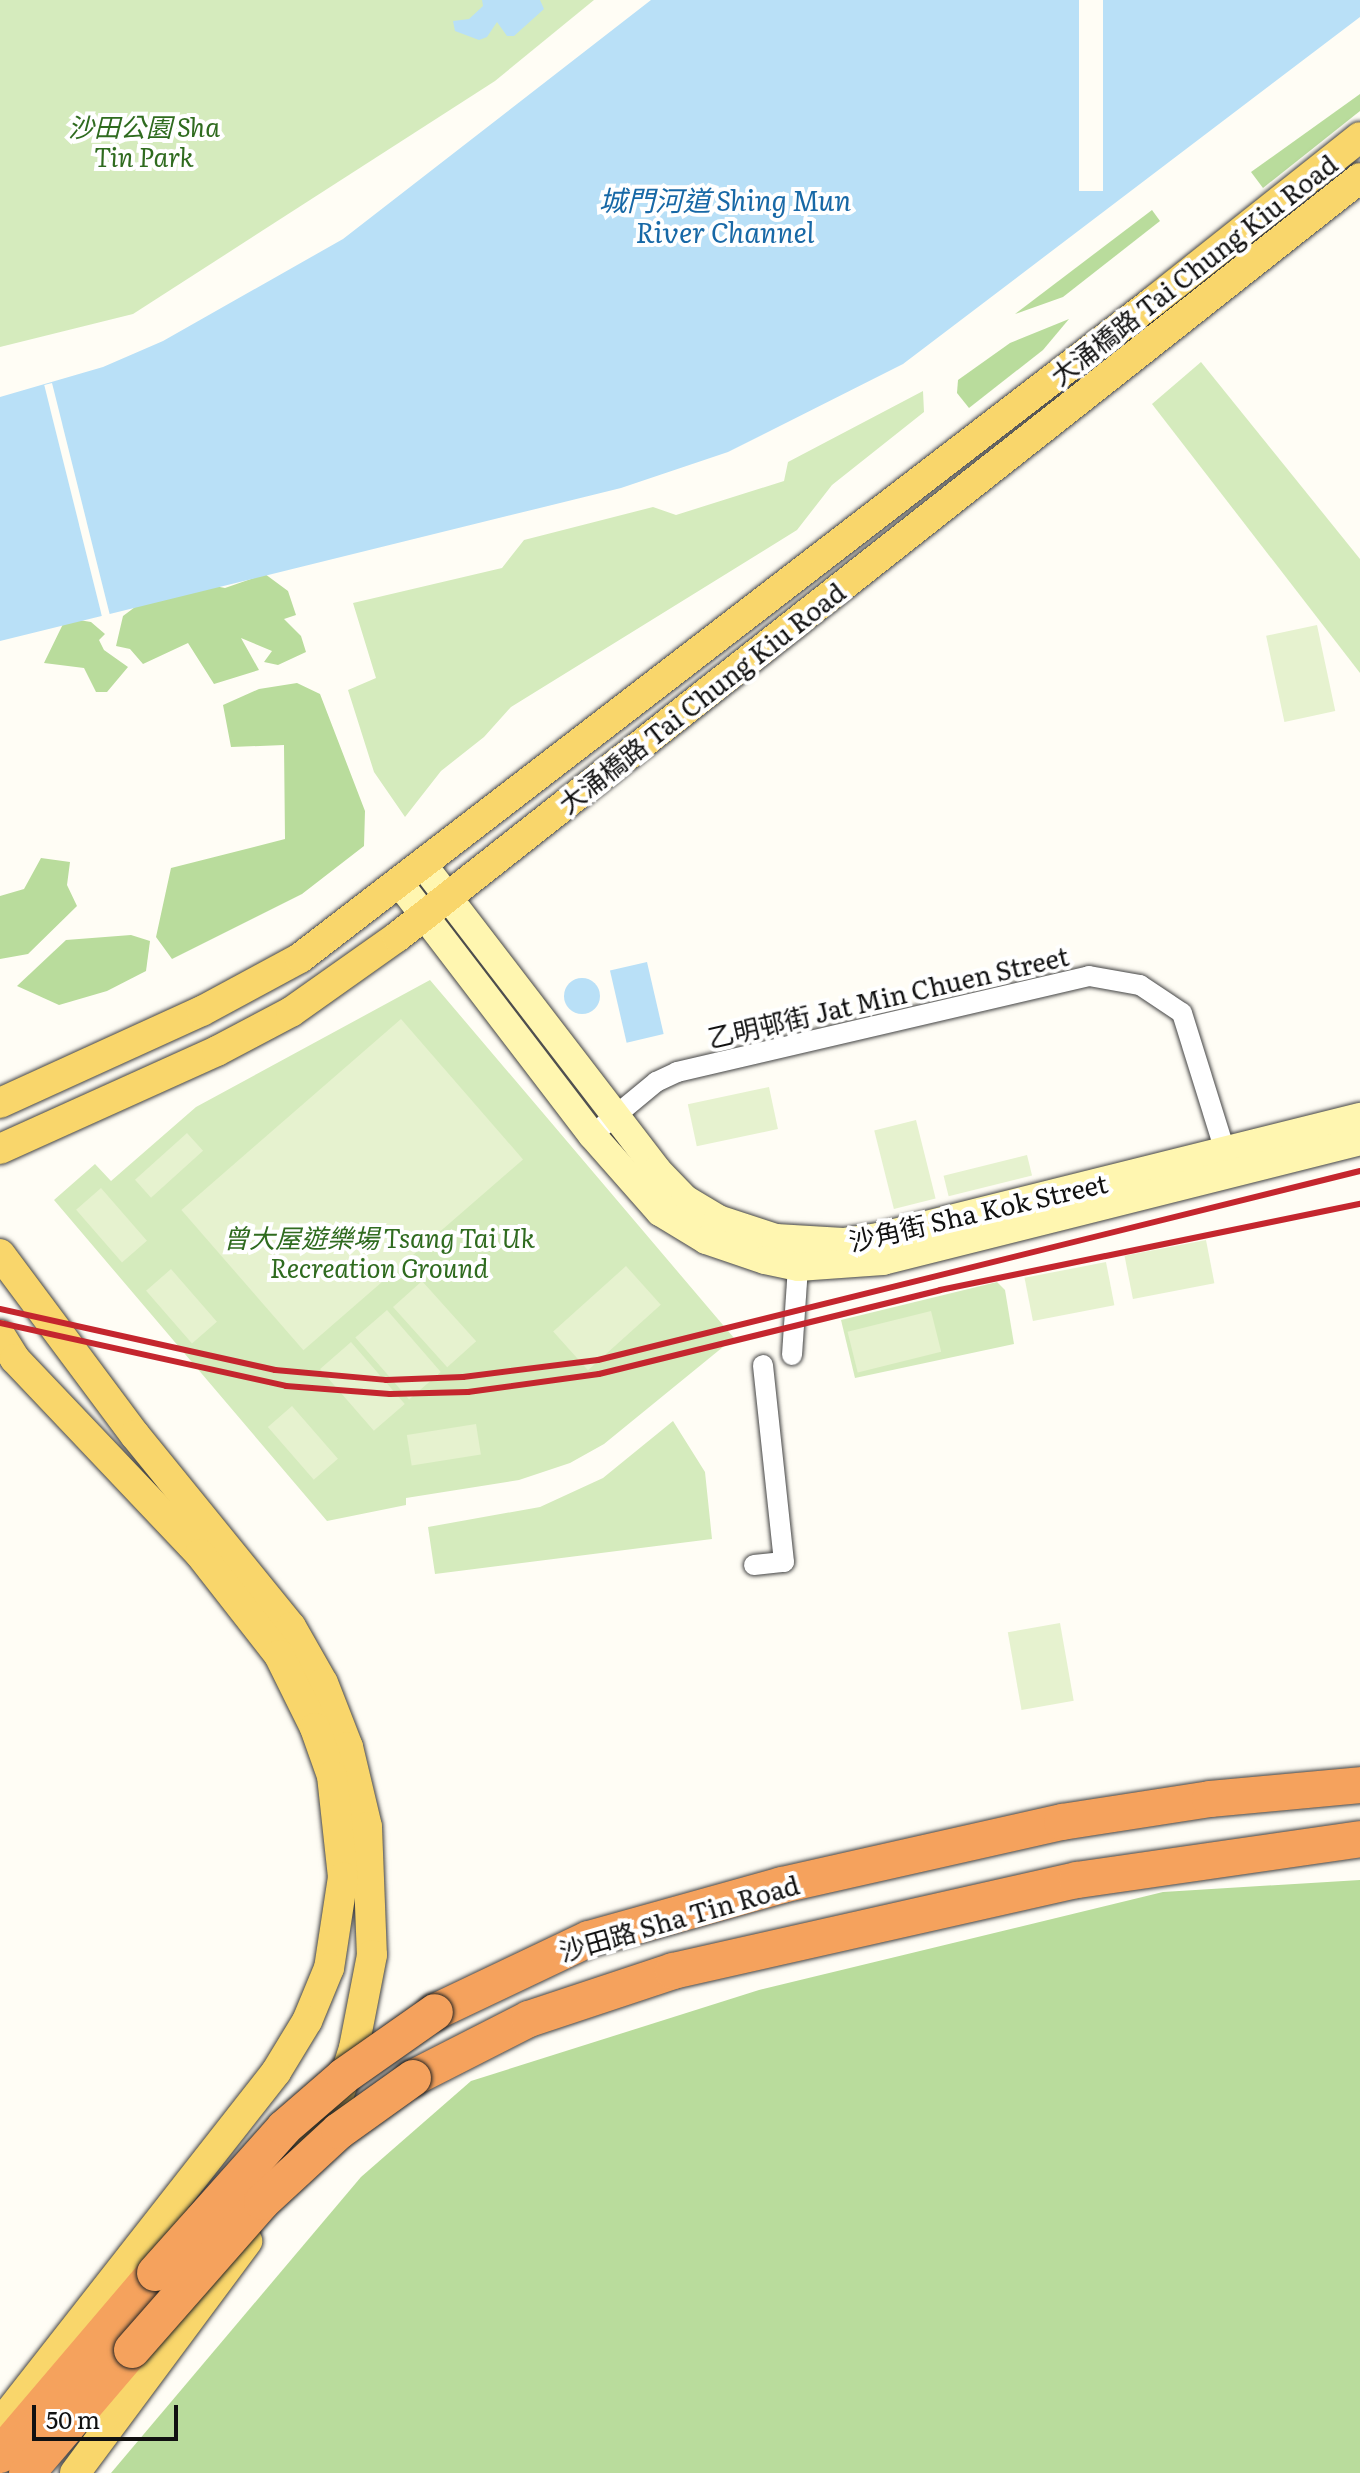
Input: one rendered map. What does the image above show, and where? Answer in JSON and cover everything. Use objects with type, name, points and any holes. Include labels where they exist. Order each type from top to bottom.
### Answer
[{"type":"highway","name":"沙田路 Sha Tin Road","points":[[0,2455],[284,2128],[344,2076],[435,2012],[589,1939],[782,1885],[1062,1822],[1210,1799],[1360,1785]]},
{"type":"highway","name":"沙田路 Sha Tin Road","points":[[27,2473],[262,2202],[339,2131],[413,2078],[569,2004],[749,1952],[1077,1880],[1360,1839]]},
{"type":"main road","name":"大涌橋路 Tai Chung Kiu Road","points":[[0,1103],[211,1006],[300,958],[412,875],[1360,137]]},
{"type":"main road","name":"大涌橋路 Tai Chung Kiu Road","points":[[0,1149],[217,1051],[291,1012],[437,908],[1360,178]]},
{"type":"main road","name":"沙角街 Sha Kok Street","points":[[412,875],[603,1126],[660,1212],[706,1240],[798,1267],[883,1261],[1229,1164],[1360,1117]]},
{"type":"main road","name":"沙角街 Sha Kok Street","points":[[603,1126],[685,1199],[718,1219],[803,1242],[878,1237],[1229,1164],[1360,1141]]},
{"type":"main road","points":[[0,1254],[135,1435],[272,1601],[309,1657],[348,1747],[371,1865],[372,1955],[354,2048],[337,2101],[279,2199],[75,2473]]},
{"type":"main road","points":[[0,1335],[15,1359],[211,1566],[279,1655],[315,1728],[332,1776],[343,1877],[329,1968],[307,2021],[276,2072],[0,2424]]},
{"type":"street","name":"乙明邨街 Jat Min Chuen Street","points":[[603,1126],[656,1082],[677,1072],[1089,976],[1117,978],[1156,992],[1182,1013],[1229,1164]]},
{"type":"street","points":[[792,1355],[798,1267]]},
{"type":"street","points":[[754,1565],[784,1562],[763,1365]]},
{"type":"green space","name":"沙田公園 Sha Tin Park","points":[[0,0],[594,0],[495,81],[133,314],[0,347]]},
{"type":"green space","points":[[1360,94],[1360,111],[1263,188],[1251,172]]},
{"type":"green space","points":[[1152,210],[1160,221],[1063,297],[1015,314]]},
{"type":"green space","points":[[1069,319],[1043,350],[969,408],[957,393],[958,380],[1010,343]]},
{"type":"green space","points":[[1201,362],[1360,559],[1360,673],[1152,404]]},
{"type":"green space","points":[[923,391],[924,412],[832,485],[797,530],[511,707],[484,737],[441,771],[405,817],[374,772],[348,690],[376,678],[353,603],[502,568],[524,540],[653,507],[676,515],[784,481],[788,462]]},
{"type":"green space","points":[[265,574],[288,591],[296,615],[284,619],[301,636],[306,652],[278,665],[264,662],[272,651],[241,638],[259,670],[214,684],[188,643],[143,664],[130,649],[116,646],[123,616],[174,578],[225,588]]},
{"type":"green space","points":[[73,619],[91,622],[105,634],[99,640],[104,650],[128,667],[107,692],[96,692],[84,668],[44,663],[63,624]]},
{"type":"green space","points":[[1317,625],[1335,711],[1284,722],[1266,636]]},
{"type":"green space","points":[[297,683],[320,694],[365,811],[364,846],[302,894],[172,959],[156,937],[171,868],[285,839],[284,745],[231,747],[223,705],[259,689]]},
{"type":"green space","points":[[41,858],[70,862],[67,885],[77,906],[28,954],[0,959],[0,896],[24,889]]},
{"type":"green space","points":[[131,935],[150,941],[146,971],[107,991],[59,1005],[17,986],[66,940]]},
{"type":"green space","name":"曾大屋遊樂場 Tsang Tai Uk Recreation Ground","points":[[430,980],[734,1338],[604,1444],[570,1463],[519,1480],[406,1498],[406,1505],[327,1521],[54,1200],[95,1164],[111,1181],[196,1107]]},
{"type":"green space","points":[[401,1019],[523,1159],[303,1350],[181,1210]]},
{"type":"green space","points":[[769,1087],[778,1129],[697,1146],[688,1104]]},
{"type":"green space","points":[[916,1120],[936,1199],[894,1209],[874,1130]]},
{"type":"green space","points":[[187,1133],[203,1151],[151,1198],[135,1180]]},
{"type":"green space","points":[[1027,1155],[1032,1175],[949,1196],[944,1176]]},
{"type":"green space","points":[[101,1188],[147,1241],[122,1262],[76,1210]]},
{"type":"green space","points":[[1206,1240],[1214,1283],[1133,1299],[1125,1256]]},
{"type":"green space","points":[[1106,1262],[1114,1305],[1033,1321],[1025,1278]]},
{"type":"green space","points":[[626,1266],[661,1305],[588,1370],[553,1332]]},
{"type":"green space","points":[[171,1269],[217,1322],[192,1343],[146,1291]]},
{"type":"green space","points":[[422,1281],[476,1341],[447,1367],[393,1307]]},
{"type":"green space","points":[[997,1282],[1005,1290],[1014,1344],[855,1378],[841,1320]]},
{"type":"green space","points":[[387,1310],[441,1372],[409,1399],[355,1338]]},
{"type":"green space","points":[[931,1311],[941,1352],[858,1373],[848,1332]]},
{"type":"green space","points":[[351,1342],[405,1404],[374,1431],[320,1369]]},
{"type":"green space","points":[[292,1406],[338,1459],[314,1480],[268,1427]]},
{"type":"green space","points":[[673,1421],[705,1472],[712,1539],[435,1574],[428,1527],[540,1507],[603,1478]]},
{"type":"green space","points":[[476,1424],[481,1455],[412,1466],[407,1435]]},
{"type":"green space","points":[[1060,1623],[1074,1701],[1022,1710],[1008,1632]]},
{"type":"green space","points":[[1360,1880],[1360,2473],[111,2473],[361,2177],[471,2081],[759,1990],[1163,1892]]},
{"type":"water","points":[[482,0],[540,0],[544,9],[514,36],[507,36],[497,22],[487,37],[479,40],[455,31],[453,21],[469,19],[483,6]]},
{"type":"water","name":"城門河道 Shing Mun River Channel","points":[[651,0],[1360,0],[1360,17],[903,364],[728,452],[621,488],[0,641],[0,397],[103,367],[163,341],[343,239]]},
{"type":"water","points":[[647,962],[664,1034],[627,1043],[610,971]]},
{"type":"water","points":[[582,978],[595,983],[600,996],[595,1009],[582,1014],[569,1009],[564,996],[569,983]]},
{"type":"pier","points":[[1079,0],[1103,0],[1103,191],[1079,191]]},
{"type":"pier","points":[[52,383],[110,617],[103,619],[44,385]]},
{"type":"railway","points":[[0,1309],[275,1370],[386,1380],[463,1377],[598,1360],[1360,1171]]},
{"type":"railway","points":[[0,1323],[286,1386],[390,1394],[468,1392],[599,1374],[940,1290],[1360,1204]]}]
